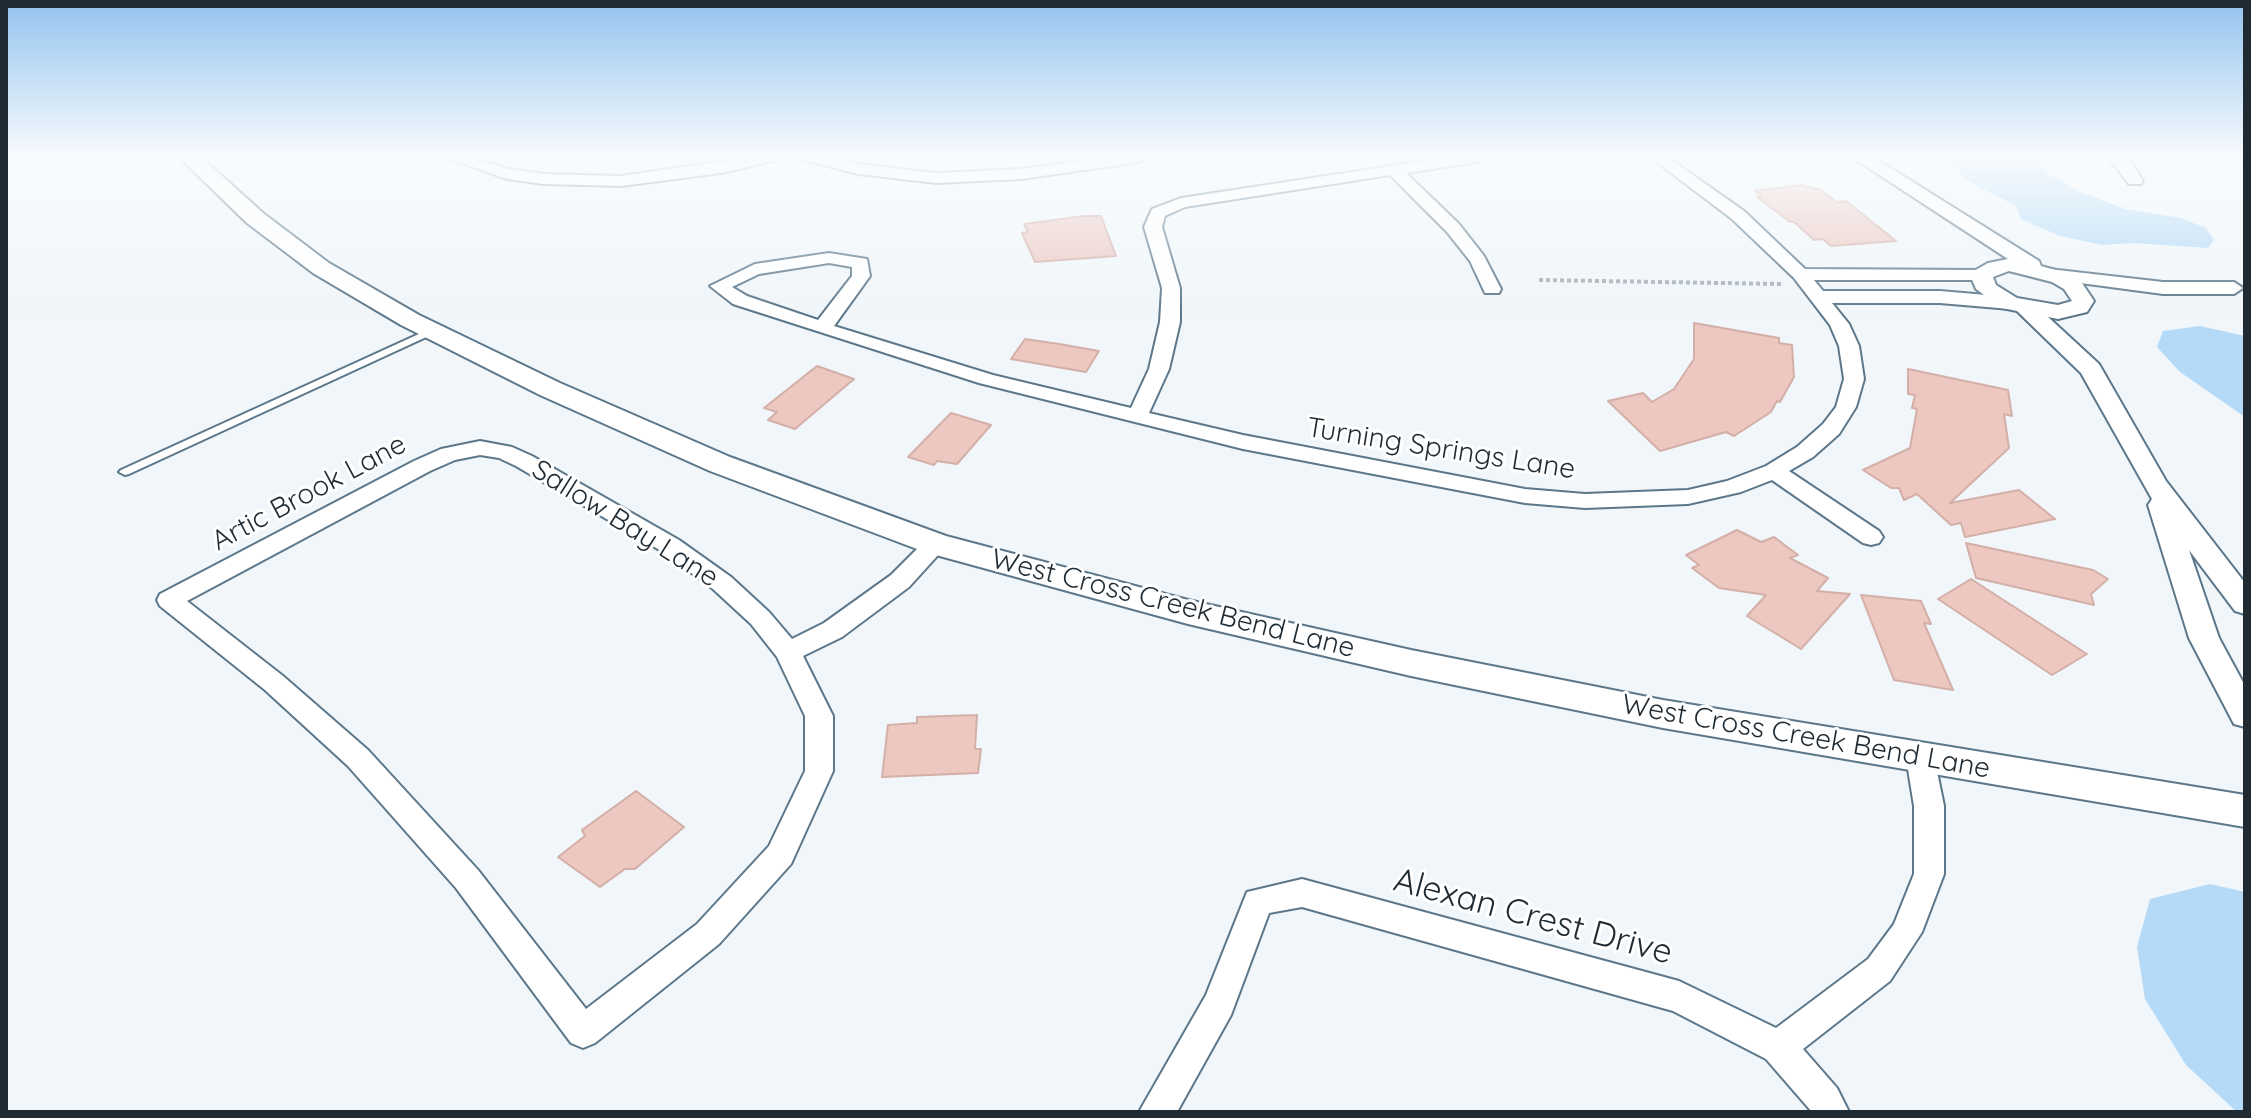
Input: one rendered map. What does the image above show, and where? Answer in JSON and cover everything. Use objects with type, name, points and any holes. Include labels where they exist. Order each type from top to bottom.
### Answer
[{"type":"main road","name":"West Cross Creek Bend Lane","points":[[245,209],[321,268],[432,331],[550,389],[720,464],[936,544],[1188,612],[1411,663],[1663,714],[2245,811]]},
{"type":"street","points":[[1137,417],[1159,369],[1170,322],[1171,288],[1153,227],[1158,213],[1167,209]]},
{"type":"street","points":[[1434,209],[1478,260],[1492,289]]},
{"type":"street","name":"Turning Springs Lane","points":[[822,328],[844,303],[861,276],[861,263],[829,258],[755,269],[719,286],[740,300],[822,328],[986,379],[1258,446],[1525,496],[1585,501],[1688,497],[1733,487],[1774,471],[1805,452],[1831,429],[1846,407],[1854,379],[1849,346],[1839,324],[1819,297],[1792,279],[1730,209]]},
{"type":"street","points":[[1942,209],[2072,285],[2092,356],[2091,369]]},
{"type":"street","points":[[1959,220],[1984,272],[1987,289],[2018,306],[2091,369],[2155,485],[2245,604]]},
{"type":"street","points":[[1792,279],[1984,272],[2009,265],[2163,288],[2241,286]]},
{"type":"street","points":[[1819,297],[1940,297],[2018,306],[2077,306],[2163,288]]},
{"type":"street","name":"Artic Brook Lane","points":[[480,448],[449,454],[422,466],[169,600],[274,683],[358,758],[467,879],[583,1032]]},
{"type":"street","name":"Sallow Bay Lane","points":[[480,448],[504,452],[524,461],[671,546],[722,583],[760,618],[788,652],[819,716],[819,771],[780,855],[708,934],[583,1032]]},
{"type":"street","points":[[1774,471],[1871,537]]},
{"type":"street","points":[[2155,485],[2204,638],[2245,715]]},
{"type":"street","points":[[788,652],[833,630],[900,581],[936,544]]},
{"type":"street","points":[[1831,1112],[1825,1100],[1778,1047],[1879,970],[1906,932],[1929,874],[1929,806],[1920,757]]},
{"type":"street","name":"Alexan Crest Drive","points":[[1157,1112],[1219,1004],[1258,902],[1302,893],[1679,997],[1778,1047]]},
{"type":"lane","points":[[125,472],[432,331]]},
{"type":"path","points":[[1539,280],[1792,279]]},
{"type":"water","points":[[2017,209],[2126,209],[2181,218],[2206,228],[2214,240],[2208,248],[2132,243],[2103,245],[2060,236],[2021,219]]},
{"type":"water","points":[[2200,326],[2245,336],[2245,417],[2180,372],[2157,347],[2163,331]]},
{"type":"water","points":[[2210,884],[2245,892],[2245,1112],[2237,1112],[2186,1065],[2145,999],[2137,947],[2150,899]]},
{"type":"building","points":[[1773,209],[1856,209],[1896,241],[1831,246],[1823,239],[1814,240]]},
{"type":"building","points":[[1101,216],[1116,256],[1035,262],[1022,233],[1028,232],[1024,224]]},
{"type":"building","points":[[1694,323],[1779,338],[1779,343],[1792,345],[1794,377],[1771,412],[1734,436],[1726,432],[1660,451],[1608,401],[1643,393],[1652,402],[1674,389],[1694,359]]},
{"type":"building","points":[[1025,339],[1099,351],[1086,372],[1011,359]]},
{"type":"building","points":[[817,366],[854,379],[795,429],[768,420],[777,412],[764,408]]},
{"type":"building","points":[[1908,369],[2008,390],[2012,416],[2004,414],[2009,448],[1950,503],[2019,490],[2055,519],[1965,537],[1961,523],[1951,525],[1917,494],[1904,500],[1899,488],[1891,488],[1863,470],[1910,448],[1917,409],[1912,408],[1915,395],[1908,394]]},
{"type":"building","points":[[951,413],[991,425],[957,464],[937,461],[934,465],[908,457]]},
{"type":"building","points":[[1737,530],[1761,542],[1774,537],[1798,555],[1790,558],[1828,578],[1817,591],[1850,594],[1801,649],[1747,616],[1766,595],[1719,588],[1692,568],[1699,565],[1686,555]]},
{"type":"building","points":[[1966,543],[2093,570],[2108,579],[2091,594],[2094,605],[1976,578]]},
{"type":"building","points":[[1971,579],[2087,654],[2052,675],[1938,599]]},
{"type":"building","points":[[1861,595],[1921,601],[1931,624],[1924,623],[1953,690],[1894,680]]},
{"type":"building","points":[[977,715],[975,749],[981,749],[978,773],[882,777],[888,725],[917,723],[917,717]]},
{"type":"building","points":[[636,791],[684,827],[635,869],[625,869],[600,887],[558,857],[585,836],[582,830]]}]
